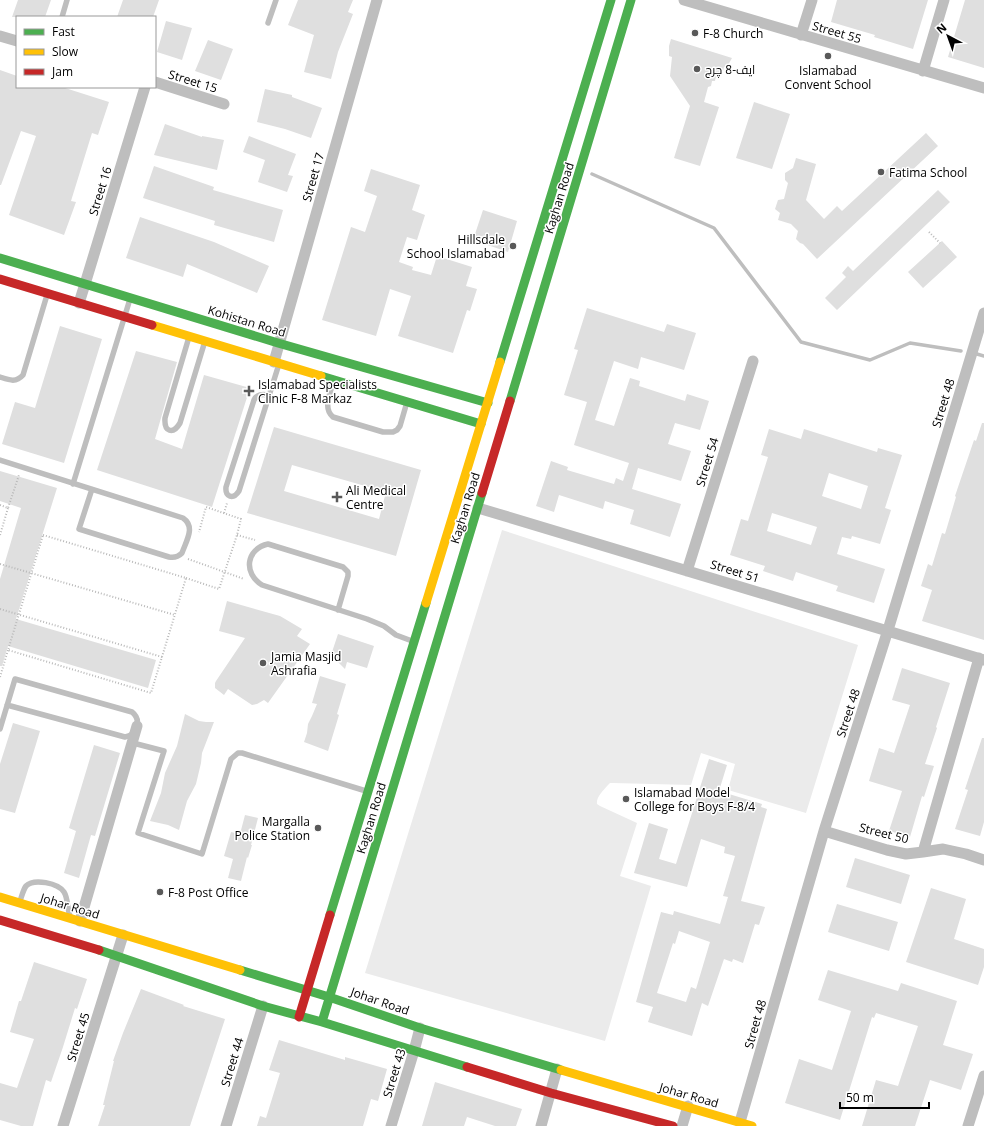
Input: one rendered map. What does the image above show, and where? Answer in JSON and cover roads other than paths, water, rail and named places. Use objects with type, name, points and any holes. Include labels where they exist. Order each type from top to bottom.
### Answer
[{"type":"street","name":"Street 17","points":[[277,363],[278,343],[377,0]]},
{"type":"street","name":"Kaghan Road","points":[[299,1016],[308,991],[345,908],[422,648],[481,424],[611,0]]},
{"type":"street","name":"Kaghan Road","points":[[322,1022],[330,997],[345,908],[369,792],[422,648],[478,508],[631,0]]},
{"type":"street","name":"Street 55","points":[[684,0],[984,88]]},
{"type":"street","points":[[801,35],[812,0]]},
{"type":"street","points":[[923,71],[944,0]]},
{"type":"street","points":[[0,36],[16,41]]},
{"type":"street","name":"Street 15","points":[[156,82],[224,104]]},
{"type":"street","name":"Street 16","points":[[79,303],[145,88]]},
{"type":"street","name":"Kohistan Road","points":[[0,258],[278,343],[488,403]]},
{"type":"street","points":[[0,278],[124,317],[481,424]]},
{"type":"street","name":"Street 48","points":[[740,1122],[824,831],[888,630],[984,313]]},
{"type":"street","name":"Street 54","points":[[687,570],[753,361]]},
{"type":"street","name":"Street 51","points":[[478,508],[982,659]]},
{"type":"street","points":[[923,852],[982,659]]},
{"type":"street","points":[[76,920],[133,743],[137,726]]},
{"type":"street","name":"Street 50","points":[[824,831],[887,850],[906,854],[943,849],[984,860]]},
{"type":"street","name":"Johar Road","points":[[0,897],[330,997],[420,1028],[752,1126]]},
{"type":"street","points":[[0,920],[117,955],[263,1006],[322,1022],[551,1093],[673,1126]]},
{"type":"street","name":"Street 45","points":[[63,1126],[123,934]]},
{"type":"street","name":"Street 44","points":[[226,1126],[263,1006]]},
{"type":"street","name":"Street 43","points":[[391,1126],[420,1028]]},
{"type":"street","points":[[541,1126],[557,1069]]},
{"type":"street","points":[[968,1126],[984,1076]]},
{"type":"street","points":[[682,1126],[688,1106]]},
{"type":"lane","points":[[62,16],[67,0]]},
{"type":"lane","points":[[268,23],[276,0]]},
{"type":"lane","points":[[0,377],[10,380],[20,378],[48,293]]},
{"type":"lane","points":[[73,484],[130,298]]},
{"type":"lane","points":[[190,336],[165,418],[164,424],[166,429],[170,431],[178,428],[180,423],[205,341]]},
{"type":"lane","points":[[269,395],[260,394],[256,396],[254,400],[225,491],[230,497],[237,495],[239,491],[269,395],[277,363]]},
{"type":"lane","points":[[334,380],[327,402],[327,408],[330,414],[383,432],[393,432],[397,430],[400,426],[407,402]]},
{"type":"lane","points":[[0,460],[183,518],[190,525],[190,530],[182,553],[174,558],[169,557],[79,529],[92,490]]},
{"type":"lane","points":[[338,610],[348,576],[347,570],[343,567],[268,544],[259,548],[252,554],[249,568],[252,576],[262,585],[338,610],[371,620],[422,648]]},
{"type":"lane","points":[[0,729],[7,705],[15,679],[132,712],[136,715],[138,720],[134,733],[125,737],[7,705]]},
{"type":"lane","points":[[133,743],[164,751],[138,833],[202,854],[231,759],[238,753],[369,792]]},
{"type":"lane","points":[[20,903],[24,889],[30,883],[40,881],[57,886],[64,892],[70,916],[76,920]]},
{"type":"waterway","points":[[592,174],[714,228],[801,342],[870,360],[910,343],[961,351]]},
{"type":"waterway","points":[[977,354],[984,356]]},
{"type":"place","name":"F-8 Church","points":[[695,33]]},
{"type":"place","name":"Islamabad Convent School","points":[[828,56]]},
{"type":"place","name":"ایف-8 چرچ","points":[[697,69]]},
{"type":"place","name":"Fatima School","points":[[881,172]]},
{"type":"place","name":"Hillsdale School Islamabad","points":[[513,246]]},
{"type":"place","name":"Islamabad Specialists Clinic F-8 Markaz","points":[[249,391]]},
{"type":"place","name":"Ali Medical Centre","points":[[337,497]]},
{"type":"place","name":"Jamia Masjid Ashrafia","points":[[263,663]]},
{"type":"place","name":"Islamabad Model College for Boys F-8/4","points":[[626,799]]},
{"type":"place","name":"Margalla Police Station","points":[[318,828]]},
{"type":"place","name":"F-8 Post Office","points":[[160,892]]}]
